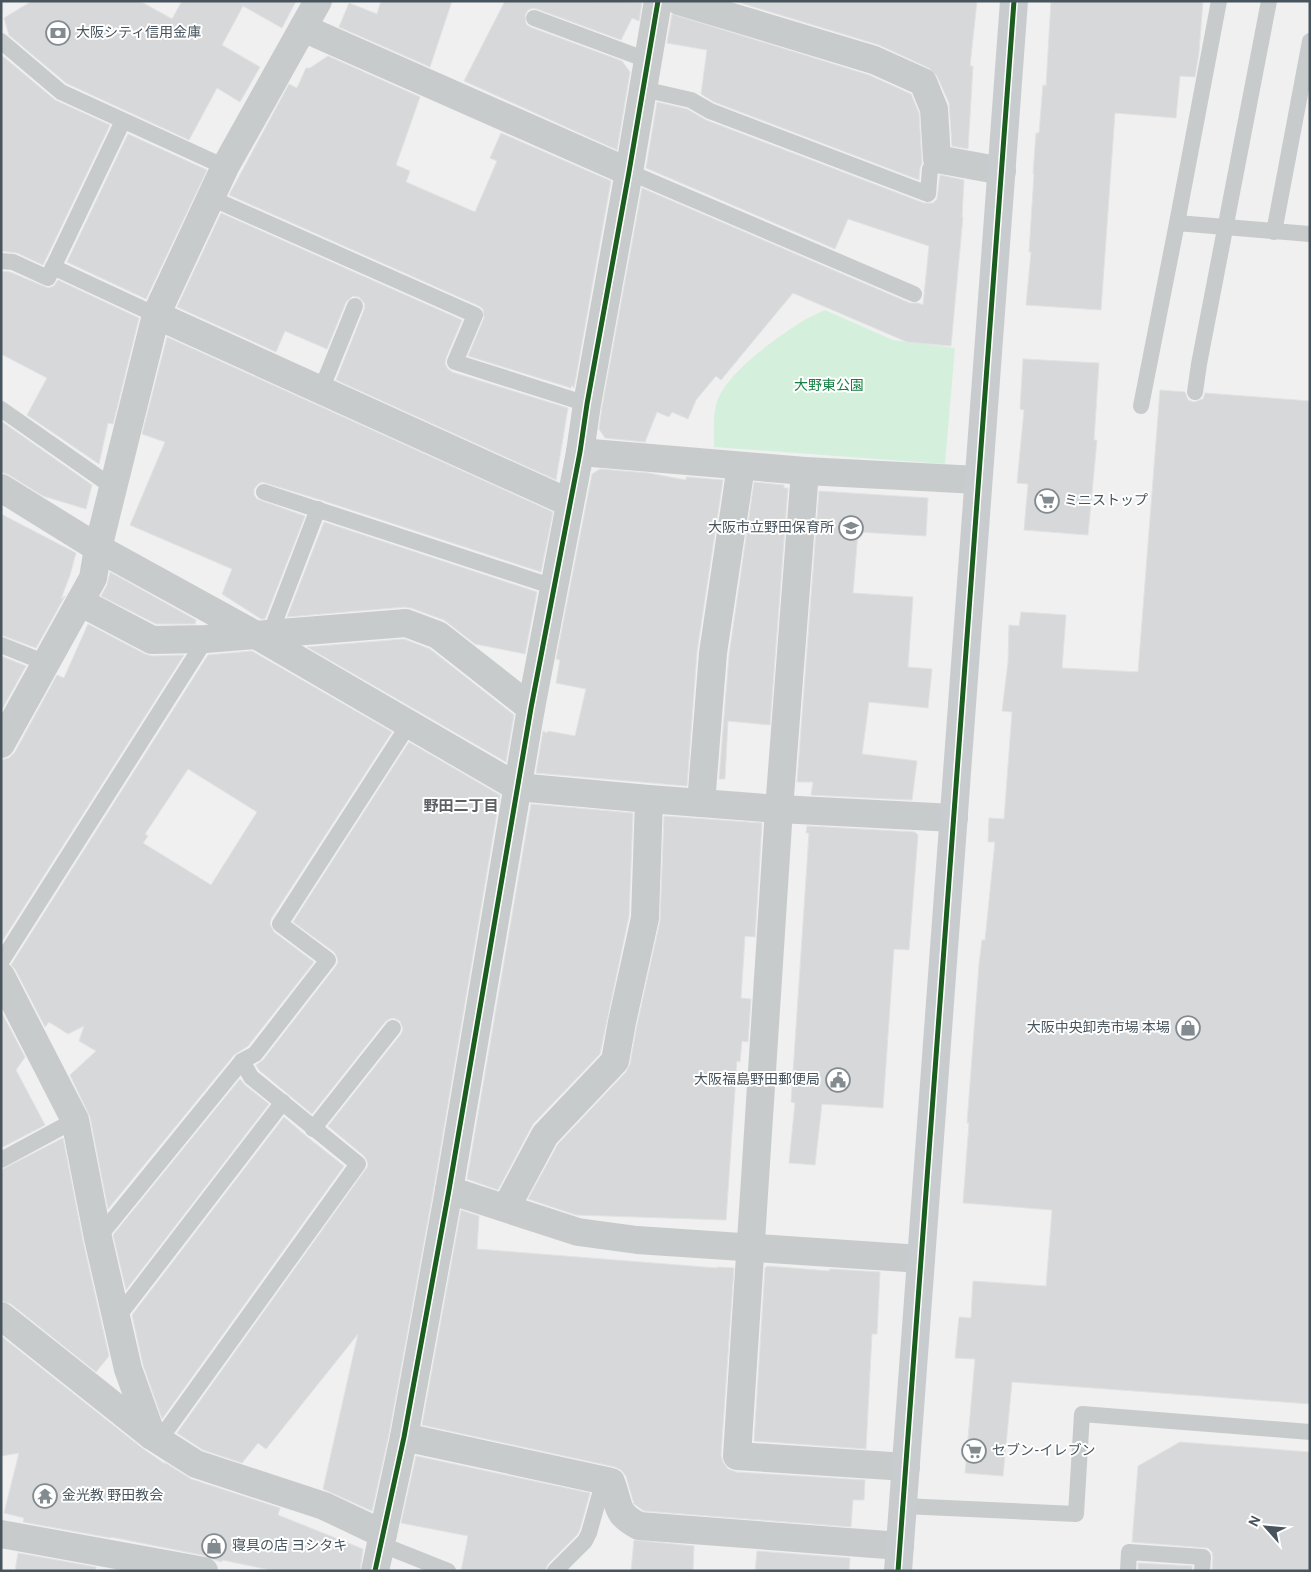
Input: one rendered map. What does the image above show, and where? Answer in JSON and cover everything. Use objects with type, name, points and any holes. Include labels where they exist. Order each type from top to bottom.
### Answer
[{"type":"street","points":[[1,744],[93,578],[98,548],[156,315],[210,198],[318,1]]},
{"type":"street","points":[[375,1571],[404,1437],[449,1190],[517,787],[580,452],[658,1]]},
{"type":"street","points":[[679,1],[874,60],[924,82],[934,110],[937,159],[1002,171]]},
{"type":"street","points":[[404,1437],[611,1482],[618,1509],[627,1520],[639,1526],[899,1558],[1014,1]]},
{"type":"street","points":[[303,28],[629,172]]},
{"type":"street","points":[[156,315],[570,503]]},
{"type":"street","points":[[580,452],[804,471],[978,480]]},
{"type":"street","points":[[701,803],[713,653],[741,466]]},
{"type":"street","points":[[804,471],[737,1456],[906,1467]]},
{"type":"street","points":[[1,488],[98,548],[263,635],[517,787],[780,809],[954,818]]},
{"type":"street","points":[[80,602],[152,640],[206,639],[406,623],[438,635],[531,708]]},
{"type":"street","points":[[506,1208],[545,1135],[615,1061],[645,918],[649,799]]},
{"type":"street","points":[[1,976],[75,1120],[98,1238],[128,1369],[152,1436]]},
{"type":"street","points":[[449,1190],[578,1232],[637,1240],[921,1259]]},
{"type":"street","points":[[1,1316],[152,1436],[196,1464],[324,1506],[382,1539]]},
{"type":"street","points":[[1,1534],[204,1571]]},
{"type":"lane","points":[[1141,406],[1219,1]]},
{"type":"lane","points":[[1195,392],[1269,1]]},
{"type":"lane","points":[[534,18],[647,60]]},
{"type":"lane","points":[[1,41],[61,92],[226,167]]},
{"type":"lane","points":[[1274,232],[1310,41]]},
{"type":"lane","points":[[643,89],[691,100],[710,111],[928,194],[930,169],[937,159]]},
{"type":"lane","points":[[1,261],[13,262],[48,278],[123,121]]},
{"type":"lane","points":[[629,172],[914,294]]},
{"type":"lane","points":[[210,198],[475,315],[455,362],[587,404]]},
{"type":"lane","points":[[1177,223],[1310,234]]},
{"type":"lane","points":[[53,267],[156,315]]},
{"type":"lane","points":[[321,390],[355,306]]},
{"type":"lane","points":[[1,409],[114,488]]},
{"type":"lane","points":[[264,492],[554,587]]},
{"type":"lane","points":[[263,635],[318,509]]},
{"type":"lane","points":[[1,962],[206,639]]},
{"type":"lane","points":[[1,645],[46,663]]},
{"type":"lane","points":[[98,1238],[242,1061],[254,1054],[328,960],[280,924],[409,724]]},
{"type":"lane","points":[[313,1129],[393,1028]]},
{"type":"lane","points":[[152,1436],[168,1428],[358,1164],[251,1077],[242,1061]]},
{"type":"lane","points":[[116,1318],[283,1102]]},
{"type":"lane","points":[[1,1160],[75,1120]]},
{"type":"lane","points":[[904,1506],[1076,1514],[1082,1414],[1310,1432]]},
{"type":"lane","points":[[555,1571],[585,1541],[604,1480]]},
{"type":"lane","points":[[382,1539],[448,1571]]},
{"type":"lane","points":[[1128,1571],[1129,1552],[1203,1557],[1202,1571]]},
{"type":"green space","name":"大野東公園","points":[[825,310],[893,340],[955,348],[945,464],[714,447],[716,405],[729,381],[752,358],[778,338],[804,320]]},
{"type":"building","points":[[32,1],[140,1],[172,19],[182,1],[296,1],[282,28],[243,6],[222,45],[260,67],[240,102],[217,88],[189,140],[66,83],[9,35],[4,18]]},
{"type":"building","points":[[381,1],[452,1],[430,67],[339,27],[349,3],[377,14]]},
{"type":"building","points":[[505,1],[642,2],[639,21],[632,18],[621,40],[537,9],[528,10],[525,15],[526,24],[530,27],[622,61],[630,72],[617,150],[464,81]]},
{"type":"building","points":[[734,1],[977,1],[970,66],[973,66],[968,149],[952,146],[949,103],[937,76],[929,68],[879,45]]},
{"type":"building","points":[[1051,1],[1203,1],[1195,77],[1180,76],[1176,118],[1115,113],[1101,310],[1026,305],[1031,252],[1029,252],[1036,133],[1039,133],[1043,85],[1046,86]]},
{"type":"building","points":[[672,14],[869,75],[911,94],[919,113],[922,163],[919,180],[714,102],[701,94],[707,50],[667,43]]},
{"type":"building","points":[[1,56],[55,100],[110,125],[43,265],[17,253],[1,251]]},
{"type":"building","points":[[328,56],[420,97],[396,165],[410,171],[406,182],[475,212],[497,161],[490,158],[501,133],[611,181],[574,388],[572,385],[571,388],[468,356],[484,318],[483,309],[479,306],[229,195],[289,84],[297,88],[306,68],[310,68]]},
{"type":"building","points":[[657,102],[687,109],[706,120],[924,203],[933,203],[937,199],[940,175],[964,180],[963,217],[951,346],[907,342],[793,293],[721,380],[716,376],[696,400],[688,419],[672,412],[669,417],[657,412],[645,442],[605,438],[599,429],[602,407],[642,188],[910,303],[923,305],[929,246],[848,219],[835,249],[646,168]]},
{"type":"building","points":[[128,134],[207,170],[146,299],[67,262]]},
{"type":"building","points":[[221,213],[462,320],[446,358],[445,364],[448,369],[452,372],[568,408],[556,480],[336,380],[364,310],[365,304],[359,297],[353,296],[346,302],[327,349],[285,331],[276,352],[177,307]]},
{"type":"building","points":[[1,271],[10,272],[48,288],[54,286],[58,280],[139,318],[113,424],[108,423],[99,464],[27,415],[47,378],[1,354]]},
{"type":"building","points":[[167,337],[553,512],[541,572],[262,482],[254,489],[254,495],[257,499],[305,516],[265,619],[261,619],[222,594],[232,569],[130,525],[165,442],[142,434]]},
{"type":"building","points":[[1023,359],[1099,363],[1094,440],[1097,440],[1088,535],[1024,530],[1028,484],[1017,483],[1024,410],[1020,409]]},
{"type":"building","name":"大阪中央卸売市場 本場","points":[[1160,390],[1185,392],[1188,400],[1194,402],[1203,399],[1205,393],[1310,401],[1310,1404],[1012,1382],[1003,1476],[965,1473],[975,1359],[955,1358],[959,1317],[971,1318],[973,1281],[1046,1286],[1052,1210],[963,1203],[979,964],[982,940],[985,940],[995,842],[988,842],[989,818],[1004,819],[1012,712],[1002,711],[1008,662],[1009,625],[1019,626],[1021,612],[1066,615],[1062,668],[1138,672]]},
{"type":"building","points":[[1,421],[92,485],[86,509],[43,496],[1,472]]},
{"type":"building","points":[[600,469],[648,473],[686,480],[686,477],[723,480],[697,652],[687,786],[536,773],[543,731],[575,736],[586,689],[556,683],[560,660],[556,659],[592,474]]},
{"type":"building","points":[[754,482],[784,485],[784,488],[788,488],[770,725],[728,721],[725,779],[719,779],[729,655]]},
{"type":"building","points":[[819,491],[928,498],[926,536],[858,532],[853,593],[913,597],[908,667],[932,669],[928,708],[869,702],[862,754],[917,761],[912,800],[811,795],[813,782],[797,782]]},
{"type":"building","points":[[1,514],[76,553],[61,599],[65,596],[36,648],[1,635]]},
{"type":"building","points":[[324,522],[537,592],[525,654],[475,644],[444,620],[405,607],[287,617]]},
{"type":"building","points":[[110,572],[196,620],[195,624],[156,624],[101,596],[107,585]]},
{"type":"building","points":[[88,624],[145,654],[152,656],[184,655],[1,943],[1,760],[9,758],[15,752],[57,675],[64,678]]},
{"type":"building","points":[[404,639],[430,649],[514,715],[506,762],[307,647]]},
{"type":"building","points":[[252,651],[392,732],[271,919],[270,924],[274,932],[314,962],[248,1046],[234,1055],[108,1209],[90,1117],[70,1075],[96,1051],[79,1041],[84,1026],[68,1034],[49,1022],[45,1027],[15,969],[11,965],[208,655]],"holes":[[[188,769],[257,812],[211,885],[143,843],[148,836],[145,834]]]},
{"type":"building","points":[[1,656],[26,666],[1,711]]},
{"type":"building","points":[[409,742],[500,795],[434,1187],[389,1434],[372,1511],[323,1489],[358,1334],[266,1449],[258,1443],[242,1463],[203,1450],[177,1433],[368,1166],[364,1156],[328,1126],[401,1034],[403,1029],[400,1021],[394,1018],[385,1022],[312,1114],[259,1070],[256,1065],[263,1060],[338,962],[334,952],[293,922]]},
{"type":"building","points":[[531,804],[633,813],[629,916],[600,1054],[533,1124],[498,1190],[467,1179]]},
{"type":"building","points":[[664,816],[762,823],[755,937],[745,936],[741,998],[751,999],[748,1042],[742,1041],[740,1062],[737,1061],[726,1220],[576,1215],[528,1199],[558,1144],[626,1072],[630,1064],[660,921]]},
{"type":"building","points":[[807,826],[915,832],[918,835],[909,950],[894,949],[883,1108],[822,1104],[815,1165],[789,1163],[795,1103],[791,1102],[809,833],[806,833]]},
{"type":"building","points":[[1,1011],[25,1057],[16,1070],[45,1125],[1,1148]]},
{"type":"building","points":[[240,1079],[269,1104],[126,1290],[113,1235]]},
{"type":"building","points":[[284,1117],[344,1166],[162,1419],[143,1365],[132,1315]]},
{"type":"building","points":[[63,1138],[83,1241],[109,1356],[96,1372],[11,1304],[1,1301],[1,1170]]},
{"type":"building","points":[[461,1210],[479,1216],[477,1249],[734,1268],[721,1455],[723,1462],[728,1469],[736,1472],[865,1480],[864,1500],[853,1500],[851,1527],[644,1511],[634,1504],[626,1476],[615,1467],[422,1425]]},
{"type":"building","points":[[767,1266],[829,1271],[830,1269],[880,1272],[877,1334],[872,1334],[866,1449],[754,1441],[765,1268]]},
{"type":"building","points":[[1,1336],[142,1448],[165,1464],[164,1462],[191,1479],[280,1508],[278,1515],[363,1549],[360,1571],[275,1571],[222,1560],[222,1562],[207,1556],[111,1537],[23,1522],[24,1518],[4,1513],[19,1453],[1,1456]]},
{"type":"building","points":[[1180,1442],[1310,1452],[1310,1571],[1212,1571],[1213,1557],[1212,1552],[1208,1548],[1132,1542],[1138,1466]]},
{"type":"building","points":[[416,1456],[590,1493],[580,1529],[577,1535],[548,1564],[545,1571],[461,1571],[468,1536],[401,1523]]},
{"type":"building","points":[[634,1540],[694,1546],[693,1571],[631,1571]]},
{"type":"building","points":[[757,1551],[850,1558],[849,1571],[755,1571]]},
{"type":"building","points":[[18,1553],[96,1567],[95,1571],[15,1571]]},
{"type":"building","points":[[1138,1563],[1192,1566],[1192,1571],[1138,1571]]},
{"type":"cycle path","points":[[375,1571],[404,1437],[449,1190],[531,708],[580,452],[658,1]]},
{"type":"cycle path","points":[[898,1571],[1014,1]]},
{"type":"place","name":"大阪シティ信用金庫","points":[[58,33]]},
{"type":"place","name":"ミニストップ","points":[[1047,501]]},
{"type":"place","name":"大阪市立野田保育所","points":[[851,528]]},
{"type":"place","name":"大阪中央卸売市場 本場","points":[[1188,1028]]},
{"type":"place","name":"大阪福島野田郵便局","points":[[838,1080]]},
{"type":"place","name":"セブン-イレブン","points":[[974,1451]]},
{"type":"place","name":"金光教 野田教会","points":[[45,1496]]},
{"type":"place","name":"寝具の店 ヨシタキ","points":[[214,1546]]},
{"type":"district","name":"野田二丁目","points":[[461,807]]}]
